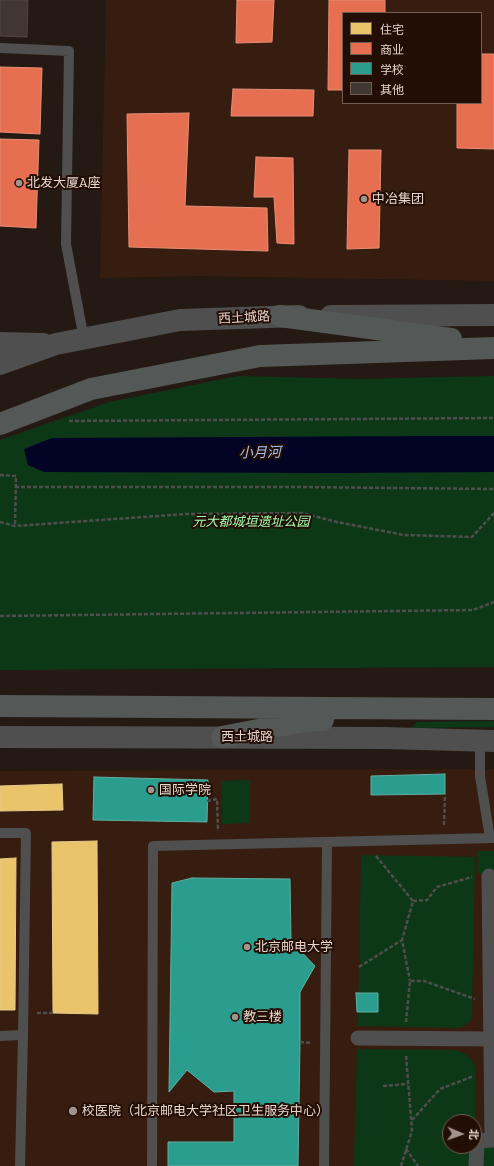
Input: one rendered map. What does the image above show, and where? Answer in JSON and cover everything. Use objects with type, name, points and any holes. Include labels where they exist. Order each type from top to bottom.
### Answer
[{"type":"highway","points":[[280,316],[494,345]]},
{"type":"highway","points":[[0,424],[91,389],[260,356],[494,348]]},
{"type":"highway","points":[[0,706],[494,710]]},
{"type":"highway","points":[[222,737],[305,721],[494,710]]},
{"type":"street","name":"西土城路","points":[[0,364],[56,344],[180,320],[280,316],[494,314]]},
{"type":"street","points":[[0,343],[56,344]]},
{"type":"street","name":"西土城路","points":[[0,737],[384,738],[487,742]]},
{"type":"street","points":[[476,1166],[477,1141],[493,1140],[492,1040],[482,876]]},
{"type":"street","points":[[358,1038],[492,1040]]},
{"type":"lane","points":[[0,48],[69,51],[66,244],[84,339]]},
{"type":"lane","points":[[152,1166],[153,846],[492,838],[480,776],[487,742]]},
{"type":"lane","points":[[0,833],[26,832],[20,1166]]},
{"type":"lane","points":[[324,1166],[327,842]]},
{"type":"lane","points":[[0,1036],[23,1035]]},
{"type":"path","points":[[66,421],[494,418]]},
{"type":"path","points":[[0,475],[16,476],[15,526]]},
{"type":"path","points":[[15,487],[494,489]]},
{"type":"path","points":[[0,522],[15,526],[186,514],[302,513],[337,522],[404,535],[472,537],[494,513]]},
{"type":"path","points":[[0,616],[472,610],[494,602]]},
{"type":"path","points":[[444,839],[445,794]]},
{"type":"path","points":[[208,801],[217,799],[219,844]]},
{"type":"path","points":[[376,855],[412,901]]},
{"type":"path","points":[[412,901],[427,900],[437,887],[482,876]]},
{"type":"path","points":[[400,1166],[412,1131],[405,1027],[410,981],[402,940],[412,901]]},
{"type":"path","points":[[359,967],[402,940]]},
{"type":"path","points":[[410,981],[424,981],[473,999]]},
{"type":"path","points":[[412,1120],[440,1089],[492,1071]]},
{"type":"path","points":[[383,1086],[408,1084]]},
{"type":"path","points":[[406,1149],[418,1166]]},
{"type":"shaded area","points":[[106,0],[494,0],[494,281],[198,276],[100,278]]},
{"type":"shaded area","name":"北京邮电大学","points":[[494,769],[494,1166],[0,1166],[0,771]]},
{"type":"green space","name":"元大都城垣遗址公园","points":[[238,376],[360,379],[494,376],[494,667],[0,670],[0,440],[109,402]]},
{"type":"green space","points":[[494,721],[494,727],[411,728],[417,722]]},
{"type":"green space","points":[[250,780],[250,823],[222,824],[221,781]]},
{"type":"green space","points":[[478,851],[494,851],[494,873],[477,873]]},
{"type":"green space","points":[[361,855],[475,857],[472,1014],[470,1021],[462,1027],[358,1026]]},
{"type":"green space","points":[[357,1049],[456,1050],[465,1054],[472,1060],[476,1068],[475,1114],[442,1114],[442,1154],[474,1154],[474,1166],[354,1166]]},
{"type":"green space","points":[[482,1145],[494,1145],[494,1166],[479,1166],[479,1154],[482,1154]]},
{"type":"water","name":"小月河","points":[[494,436],[494,472],[44,472],[28,465],[24,449],[52,438]]},
{"type":"building: 住宅","points":[[62,784],[63,810],[0,811],[0,786]]},
{"type":"building: 住宅","points":[[97,841],[98,1014],[53,1013],[52,842]]},
{"type":"building: 住宅","points":[[16,858],[15,1010],[0,1010],[0,859]]},
{"type":"building: 商业","points":[[237,0],[274,0],[272,42],[236,43]]},
{"type":"building: 商业","points":[[329,0],[385,0],[385,12],[342,12],[342,90],[328,90]]},
{"type":"building: 商业","points":[[482,54],[494,54],[494,149],[457,148],[457,104],[482,104]]},
{"type":"building: 商业","points":[[0,67],[42,68],[40,134],[0,132]]},
{"type":"building: 商业","points":[[233,89],[314,90],[313,116],[231,116]]},
{"type":"building: 商业","points":[[189,113],[185,206],[267,208],[268,251],[129,247],[127,114]]},
{"type":"building: 商业","name":"北发大厦A座","points":[[0,139],[39,140],[36,228],[0,226]]},
{"type":"building: 商业","name":"中冶集团","points":[[349,150],[381,150],[379,248],[347,249]]},
{"type":"building: 商业","points":[[256,157],[293,158],[294,244],[277,243],[274,197],[254,197]]},
{"type":"building: 学校","points":[[445,774],[445,794],[371,795],[371,776]]},
{"type":"building: 学校","name":"国际学院","points":[[94,777],[208,780],[207,822],[93,820]]},
{"type":"building: 学校","name":"教三楼","points":[[192,878],[290,879],[291,941],[315,966],[300,992],[298,1166],[168,1166],[168,1142],[234,1142],[234,1091],[214,1092],[187,1070],[169,1092],[172,883]]},
{"type":"building: 学校","points":[[356,993],[378,993],[378,1012],[357,1012]]},
{"type":"building: 其他","points":[[0,0],[28,0],[27,37],[0,36]]},
{"type":"place","name":"北发大厦A座","points":[[19,183]]},
{"type":"place","name":"中冶集团","points":[[364,199]]},
{"type":"place","name":"国际学院","points":[[151,790]]},
{"type":"place","name":"北京邮电大学","points":[[247,947]]},
{"type":"place","name":"教三楼","points":[[235,1017]]},
{"type":"place","name":"校医院（北京邮电大学社区卫生服务中心）","points":[[73,1111]]}]
